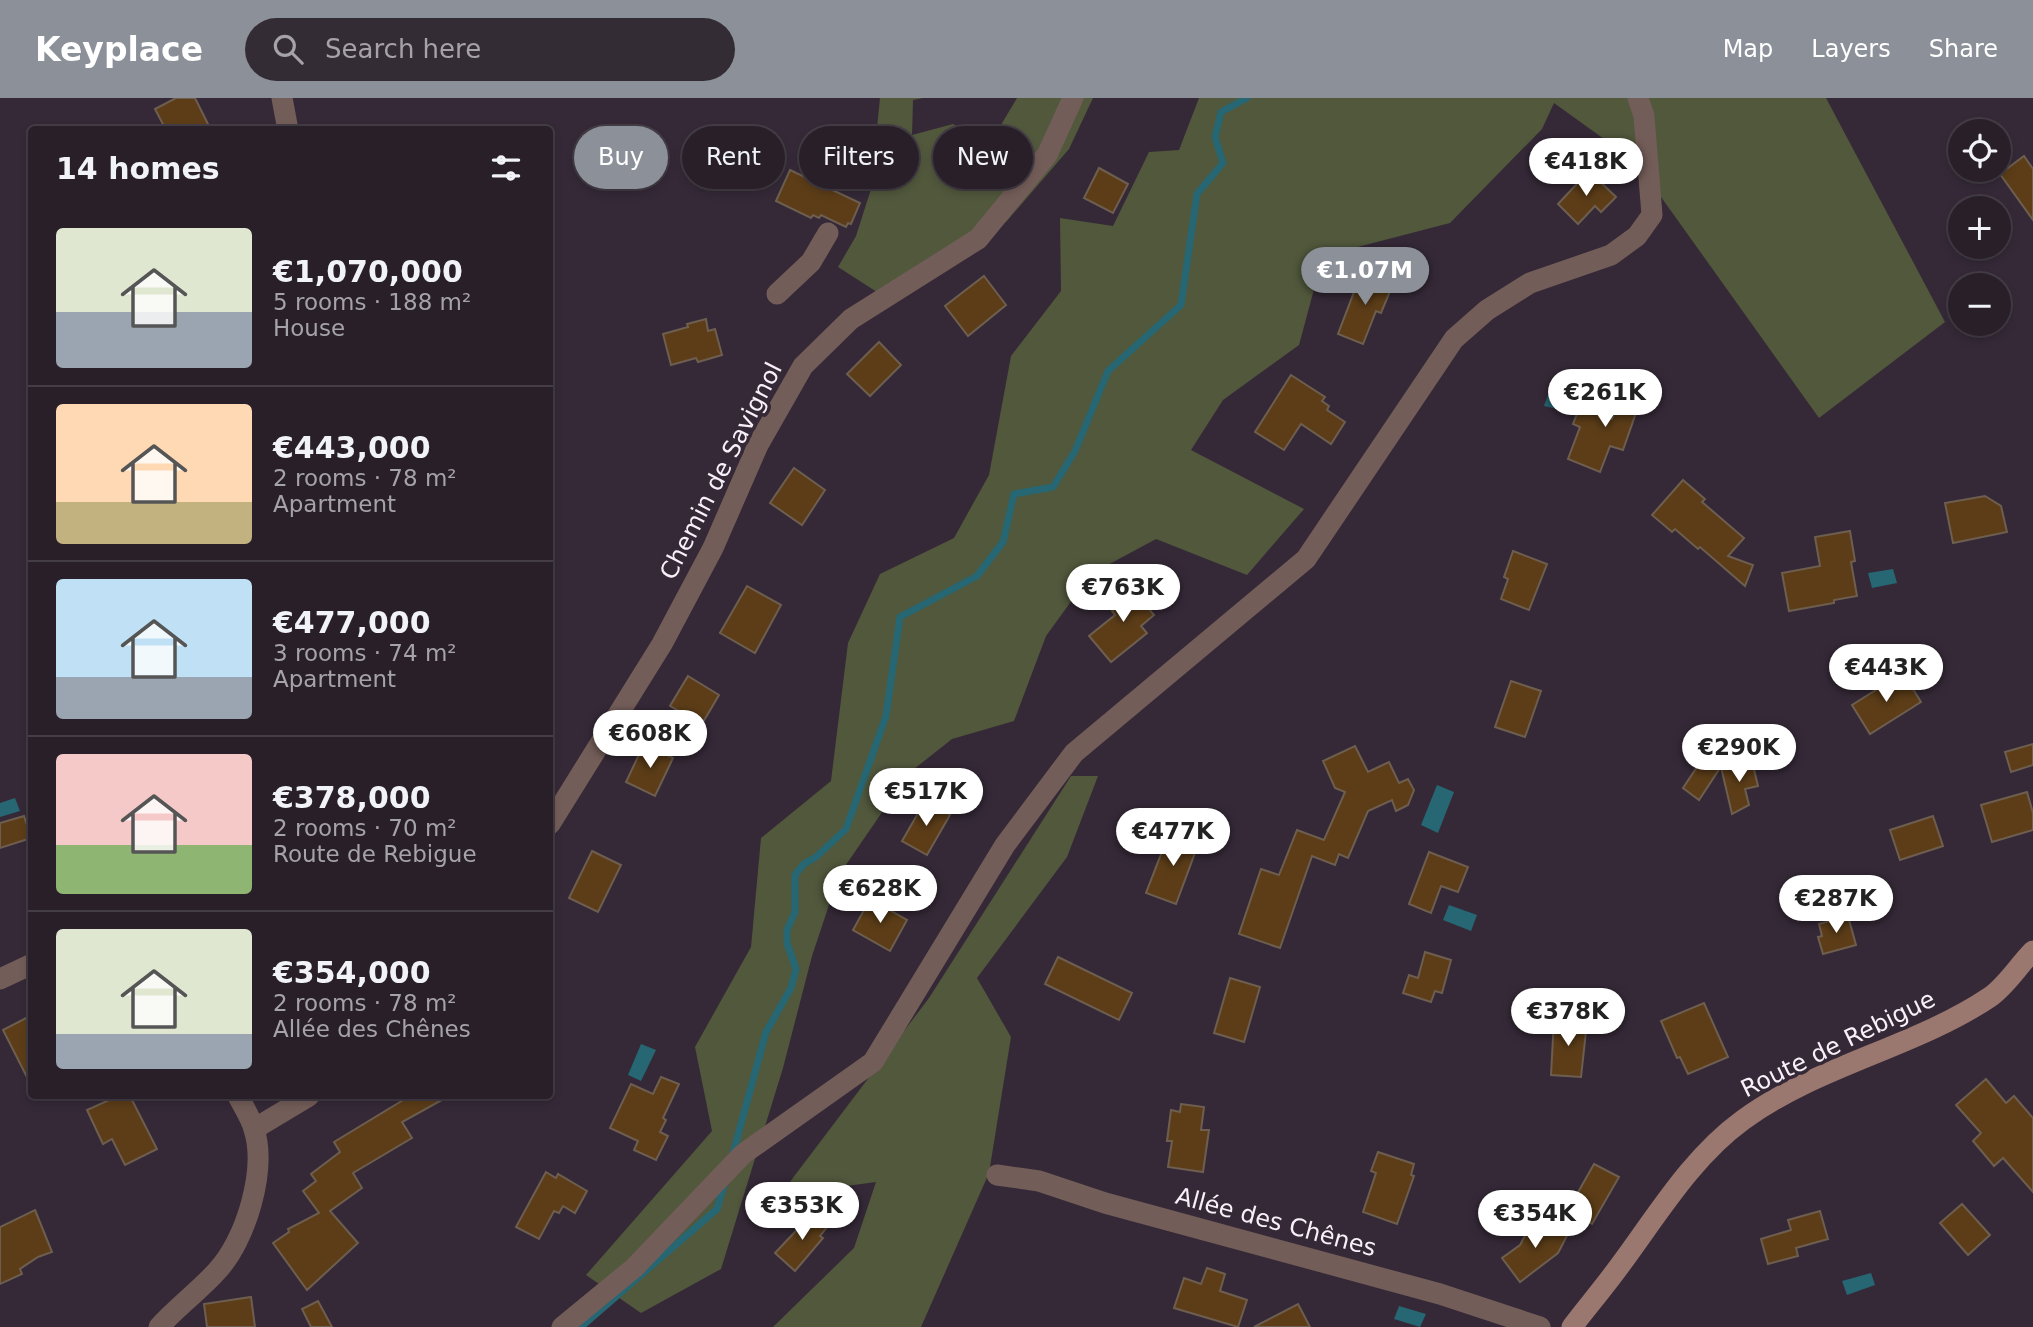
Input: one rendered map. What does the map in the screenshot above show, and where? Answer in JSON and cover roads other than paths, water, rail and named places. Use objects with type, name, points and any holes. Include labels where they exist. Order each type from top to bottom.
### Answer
[{"type":"street","points":[[282,98],[287,126]]},
{"type":"street","name":"Chemin de Savignol","points":[[553,819],[662,644],[713,548],[758,445],[803,366],[851,319],[978,239],[1047,155],[1073,98]]},
{"type":"street","points":[[562,1327],[634,1268],[743,1154],[873,1062],[1005,845],[1074,753],[1306,559],[1454,339],[1488,310],[1530,283],[1611,255],[1637,236],[1652,215],[1644,116],[1638,98]]},
{"type":"street","points":[[778,294],[811,262],[828,233]]},
{"type":"street","name":"Route de Rebigue","points":[[1572,1327],[1707,1150],[1744,1119],[1804,1084],[1947,1020],[1992,996],[2033,950]]},
{"type":"street","points":[[0,979],[28,966]]},
{"type":"street","points":[[159,1327],[219,1270],[239,1242],[253,1199],[258,1154],[254,1129],[239,1099]]},
{"type":"street","points":[[254,1129],[304,1099]]},
{"type":"street","name":"Allée des Chênes","points":[[997,1175],[1039,1181],[1105,1203],[1265,1244],[1440,1294],[1540,1327]]},
{"type":"water","points":[[1554,378],[1567,383],[1557,409],[1544,406]]},
{"type":"water","points":[[1893,569],[1897,583],[1872,588],[1868,573]]},
{"type":"water","points":[[1437,785],[1454,792],[1438,833],[1421,825]]},
{"type":"water","points":[[15,798],[20,811],[0,817],[0,803]]},
{"type":"water","points":[[1449,905],[1477,915],[1471,931],[1443,920]]},
{"type":"water","points":[[641,1044],[656,1050],[641,1081],[628,1075]]},
{"type":"water","points":[[1871,1273],[1875,1285],[1847,1295],[1842,1281]]},
{"type":"water","points":[[1399,1306],[1426,1314],[1420,1327],[1394,1319]]},
{"type":"waterway","points":[[732,1157],[766,1032],[791,988],[796,969],[787,943],[787,930],[795,912],[795,875],[804,864],[816,857],[846,829],[886,716],[900,617],[977,576],[1003,542],[1014,494],[1053,487],[1075,451],[1108,371],[1181,305],[1197,194],[1223,163],[1215,137],[1221,112],[1247,98]]},
{"type":"waterway","points":[[581,1327],[717,1209],[725,1182]]}]
